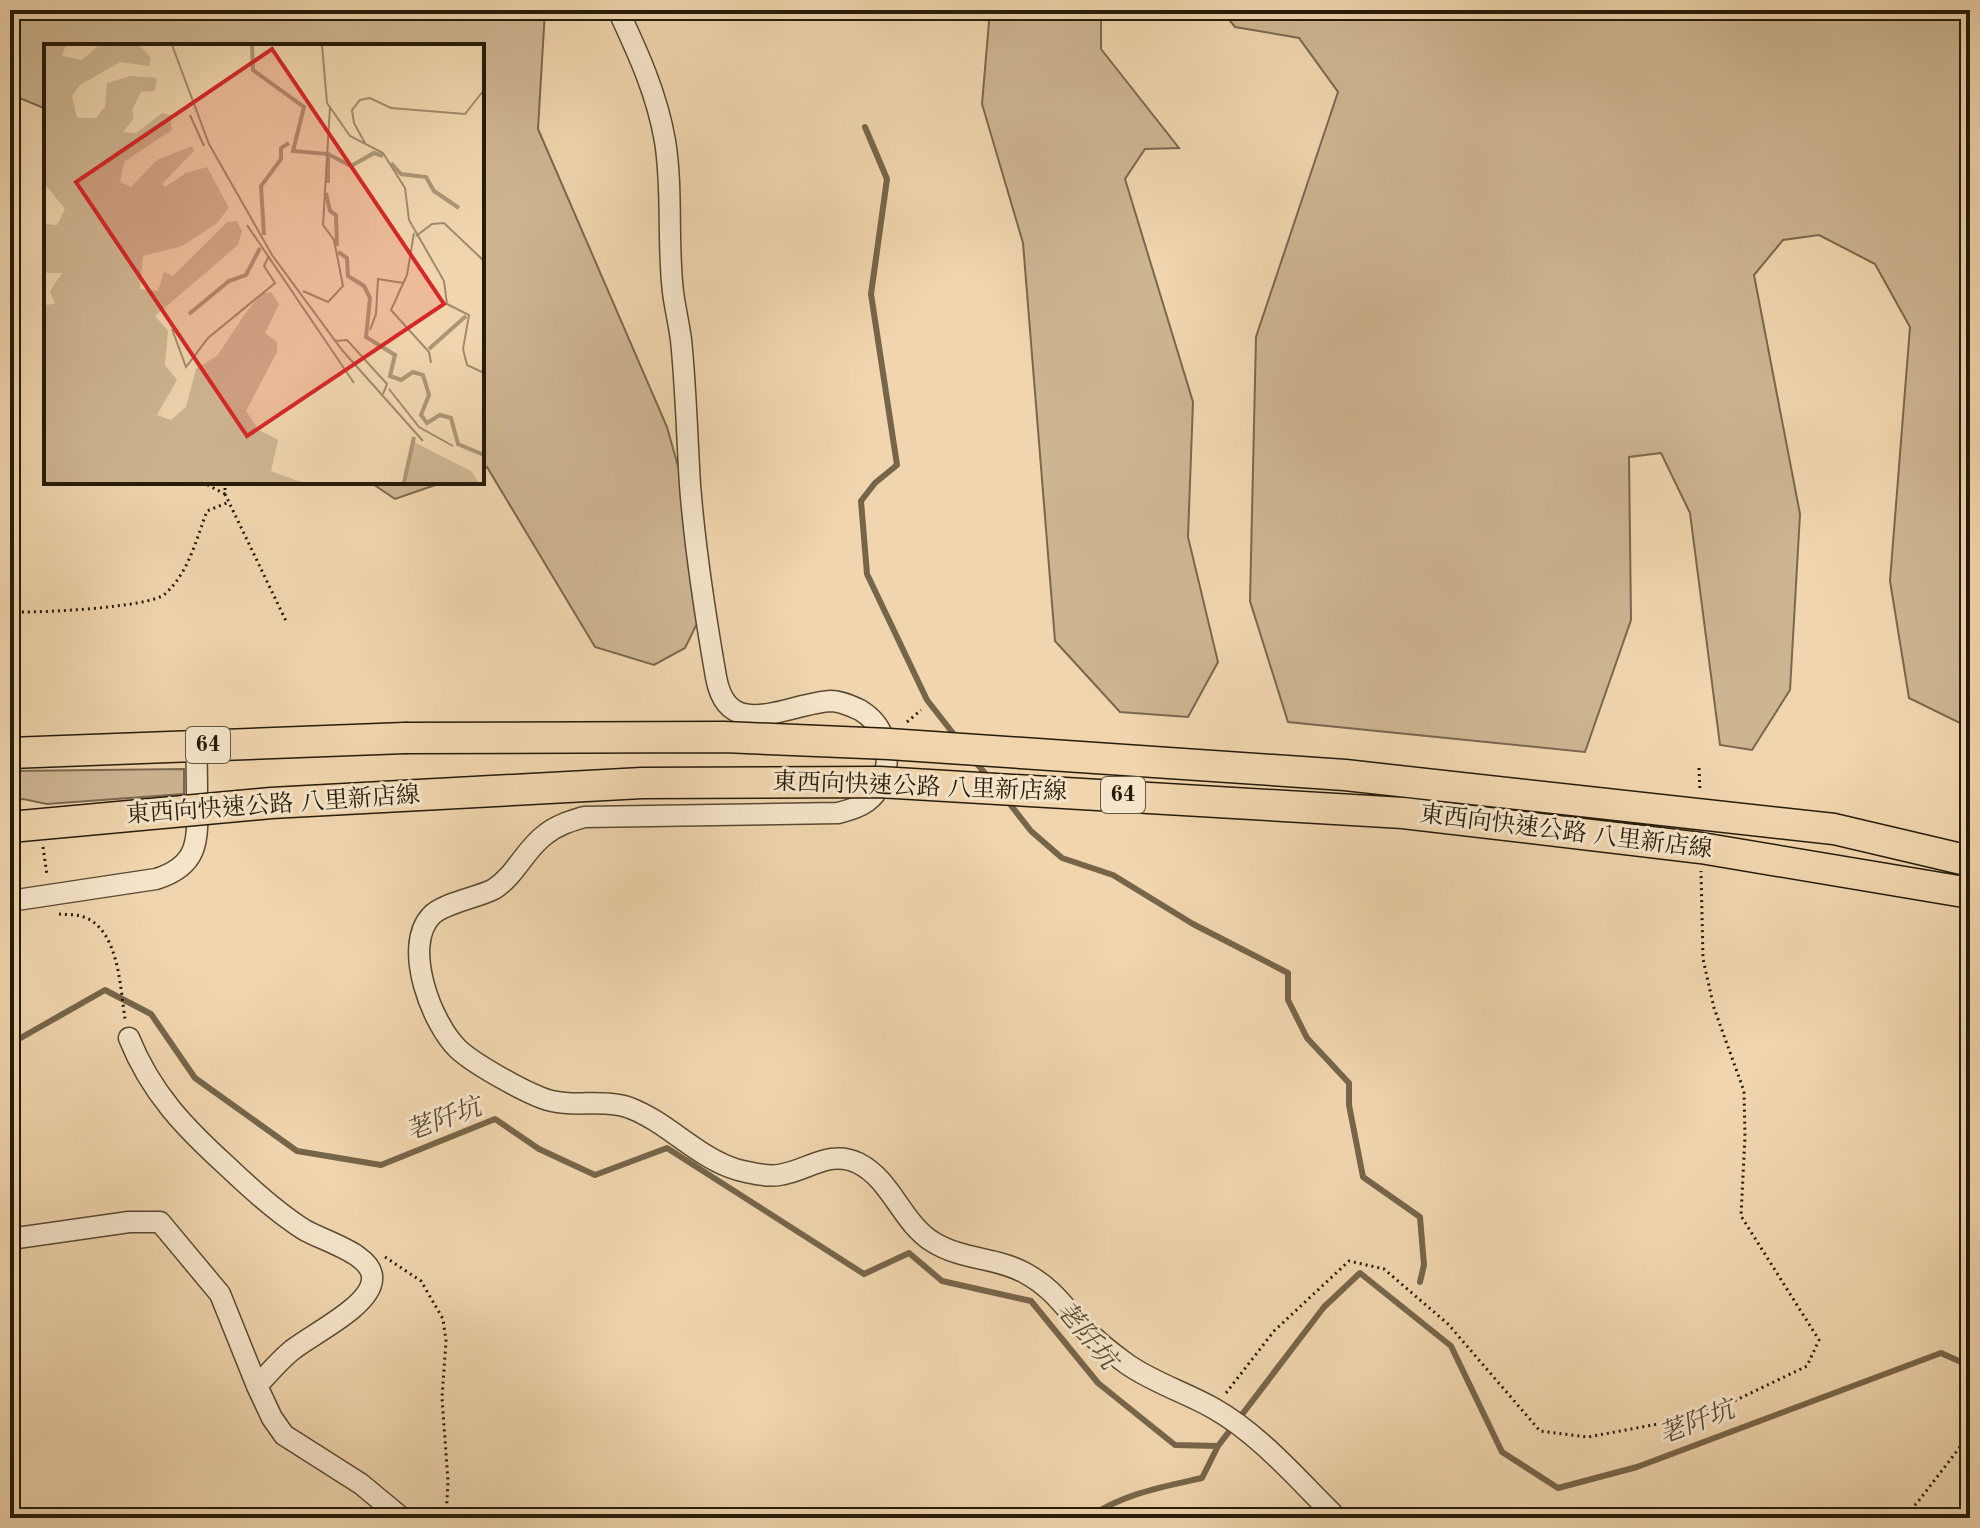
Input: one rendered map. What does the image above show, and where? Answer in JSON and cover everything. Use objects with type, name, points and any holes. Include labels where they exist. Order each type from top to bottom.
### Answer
[{"type":"highway","name":"東西向快速公路 八里新店線","points":[[10,753],[405,738],[724,737],[814,741],[1345,775],[1834,829],[1970,861]]},
{"type":"highway","name":"東西向快速公路 八里新店線","points":[[10,827],[271,803],[642,783],[879,782],[1403,813],[1701,848],[1970,893]]},
{"type":"street","points":[[618,10],[650,78],[665,142],[673,290],[681,338],[700,577],[722,699],[731,710],[743,715],[760,715],[833,701],[849,705],[868,714],[881,731],[888,752],[886,774],[875,795],[860,807],[838,813],[584,817],[545,834],[504,882],[430,917],[419,950],[419,973],[441,1027],[460,1052],[540,1097],[558,1103],[618,1105],[631,1109],[722,1165],[777,1176],[827,1159],[840,1157],[857,1162],[881,1180],[908,1220],[930,1240],[966,1257],[1025,1273],[1062,1300],[1086,1330],[1129,1365],[1217,1410],[1248,1431],[1337,1518]]},
{"type":"street","points":[[10,901],[156,879],[172,874],[186,863],[195,849],[198,833],[196,745]]},
{"type":"street","points":[[129,1038],[161,1099],[186,1129],[276,1212],[312,1235],[360,1256],[369,1265],[372,1280],[368,1292],[356,1306],[291,1351],[257,1386]]},
{"type":"street","points":[[10,1239],[129,1222],[160,1222],[220,1294],[257,1386],[284,1435],[347,1475],[402,1518]]},
{"type":"path","points":[[206,484],[225,494]]},
{"type":"path","points":[[225,484],[225,494],[287,623]]},
{"type":"path","points":[[10,612],[141,603],[163,596],[185,569],[207,511],[229,502]]},
{"type":"path","points":[[1699,768],[1700,800]]},
{"type":"path","points":[[1217,1410],[1274,1331],[1349,1261],[1384,1269],[1448,1324],[1540,1431],[1588,1437],[1658,1424],[1730,1403],[1807,1366],[1819,1340],[1741,1216],[1744,1091],[1714,1008],[1703,959],[1701,863]]},
{"type":"path","points":[[53,911],[60,915],[81,915],[104,931],[113,954],[129,1038]]},
{"type":"path","points":[[385,1256],[421,1281],[443,1319],[446,1341],[442,1398],[448,1481],[446,1518]]},
{"type":"path","points":[[1902,1518],[1909,1514],[1970,1434]]},
{"type":"shaded area","points":[[10,10],[545,10],[538,129],[667,427],[713,591],[685,648],[654,665],[595,647],[487,467],[484,468],[484,44],[44,44],[44,108],[10,94]]},
{"type":"shaded area","points":[[990,10],[1111,10],[1101,18],[1101,49],[1179,148],[1145,149],[1125,179],[1193,402],[1188,537],[1218,662],[1188,717],[1120,712],[1055,641],[1023,243],[982,104]]},
{"type":"shaded area","points":[[1221,10],[1970,10],[1970,728],[1909,698],[1890,581],[1910,327],[1875,264],[1819,235],[1783,240],[1754,275],[1800,514],[1790,690],[1752,750],[1720,745],[1690,513],[1661,453],[1629,457],[1631,620],[1585,752],[1288,722],[1250,601],[1256,337],[1338,92],[1299,38],[1235,27]]},
{"type":"shaded area","points":[[373,484],[438,484],[395,499]]},
{"type":"shaded area","points":[[184,769],[184,794],[47,804],[10,800],[10,771]]},
{"type":"waterway","points":[[865,127],[887,179],[871,294],[897,465],[875,483],[861,501],[867,574],[927,700],[956,737]]},
{"type":"waterway","points":[[973,759],[989,778]]},
{"type":"waterway","points":[[1006,799],[1031,831],[1062,858],[1113,875],[1193,924],[1288,973],[1288,1000],[1307,1038],[1349,1083],[1349,1105],[1363,1177],[1420,1217],[1424,1265],[1420,1282]]},
{"type":"waterway","name":"荖阡坑","points":[[10,1044],[105,990],[151,1014],[195,1078],[297,1151],[381,1165],[495,1119],[539,1149],[595,1175],[667,1148],[864,1274],[909,1253],[942,1281],[1031,1301],[1098,1383],[1175,1445],[1218,1446],[1324,1307],[1360,1273],[1451,1346],[1502,1452],[1558,1488],[1637,1467],[1941,1353],[1970,1366]]},
{"type":"waterway","points":[[1088,1518],[1128,1497],[1202,1478],[1218,1446]]}]
